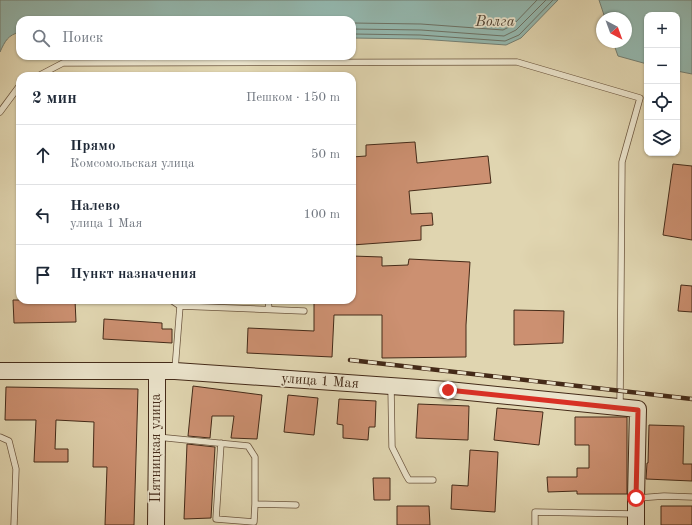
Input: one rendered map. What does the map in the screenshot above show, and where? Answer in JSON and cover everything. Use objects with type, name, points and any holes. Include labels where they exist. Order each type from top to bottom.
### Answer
[{"type":"street","name":"улица 1 Мая","points":[[0,371],[175,371],[391,385],[638,410],[636,498]]},
{"type":"street","name":"Пятницкая улица","points":[[156,525],[157,372]]},
{"type":"street","points":[[636,498],[636,520]]},
{"type":"lane","points":[[46,72],[63,63],[517,62],[640,98],[622,162],[620,407]]},
{"type":"lane","points":[[0,112],[16,90]]},
{"type":"lane","points":[[175,371],[179,304]]},
{"type":"lane","points":[[194,304],[304,311]]},
{"type":"lane","points":[[268,304],[269,309]]},
{"type":"lane","points":[[391,385],[392,447],[409,480],[433,480]]},
{"type":"lane","points":[[0,437],[9,440],[16,469],[14,525]]},
{"type":"lane","points":[[157,437],[221,443],[248,446],[255,457],[254,522],[216,519],[221,443]]},
{"type":"lane","points":[[636,498],[664,496],[692,497]]},
{"type":"lane","points":[[255,504],[296,505]]},
{"type":"lane","points":[[535,525],[535,512],[636,520]]},
{"type":"water","name":"Волга","points":[[0,0],[558,0],[521,38],[506,45],[420,39],[356,38],[356,16],[16,16],[16,34],[7,39],[0,52]]},
{"type":"water","points":[[599,0],[692,0],[692,74],[680,72],[680,12],[644,12],[644,63],[618,56],[615,48],[632,48],[632,12],[603,12]]},
{"type":"building","points":[[415,142],[417,163],[488,156],[491,183],[409,191],[411,214],[432,213],[433,225],[421,226],[421,240],[356,245],[356,157],[366,156],[366,145]]},
{"type":"building","points":[[673,164],[692,166],[692,240],[663,235]]},
{"type":"building","points":[[356,256],[382,257],[382,266],[408,265],[409,259],[470,262],[466,325],[466,357],[382,358],[382,315],[334,315],[332,357],[247,353],[248,328],[314,331],[314,304],[356,304]]},
{"type":"building","points":[[681,285],[692,286],[692,312],[678,311]]},
{"type":"building","points":[[13,300],[16,300],[16,304],[75,304],[76,322],[14,323]]},
{"type":"building","points":[[514,310],[564,311],[563,343],[514,345]]},
{"type":"building","points":[[104,319],[162,323],[162,329],[172,329],[172,343],[103,339]]},
{"type":"building","points":[[193,386],[262,395],[257,439],[231,438],[234,416],[212,416],[210,438],[188,436]]},
{"type":"building","points":[[6,387],[138,389],[134,525],[105,525],[107,467],[93,467],[94,422],[56,420],[55,449],[68,449],[68,462],[34,462],[36,420],[5,420]]},
{"type":"building","points":[[288,395],[318,398],[314,435],[284,432]]},
{"type":"building","points":[[339,399],[376,401],[375,427],[369,427],[368,440],[343,438],[343,425],[337,424]]},
{"type":"building","points":[[418,404],[469,406],[468,440],[416,438]]},
{"type":"building","points":[[497,408],[543,412],[539,445],[494,440]]},
{"type":"building","points":[[575,417],[627,417],[627,494],[577,494],[577,491],[548,492],[547,477],[577,477],[577,468],[589,468],[589,445],[575,445]]},
{"type":"building","points":[[649,425],[684,426],[683,464],[692,464],[692,481],[646,479]]},
{"type":"building","points":[[187,444],[215,447],[211,518],[184,519]]},
{"type":"building","points":[[470,450],[498,452],[495,512],[451,509],[452,485],[468,486]]},
{"type":"building","points":[[373,478],[390,478],[390,500],[374,500]]},
{"type":"building","points":[[397,506],[429,506],[430,525],[397,525]]},
{"type":"building","points":[[661,506],[692,506],[692,525],[661,525]]},
{"type":"railway","points":[[350,360],[692,399]]},
{"type":"route","points":[[448,390],[638,410],[636,498]]}]
